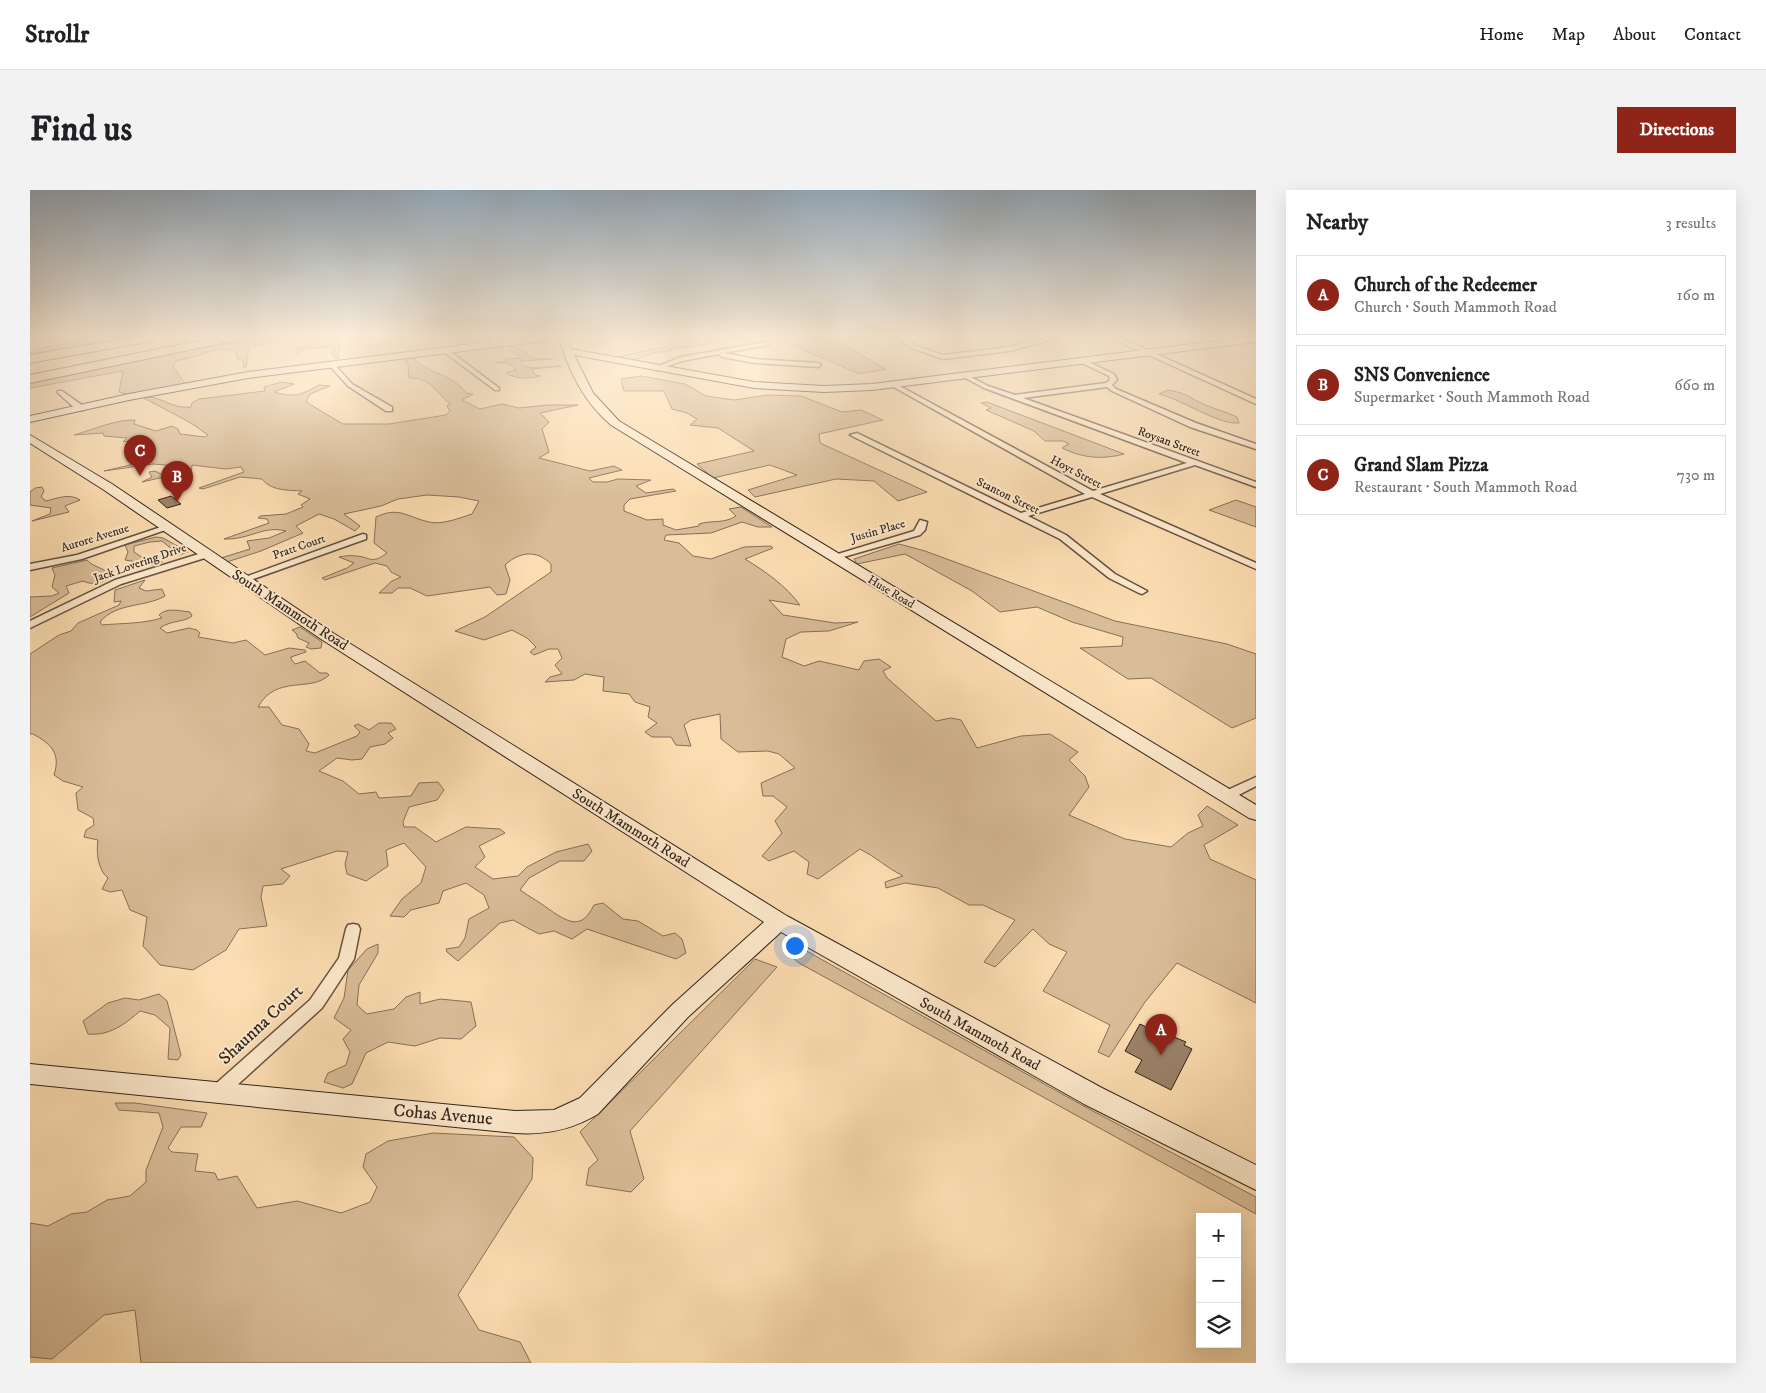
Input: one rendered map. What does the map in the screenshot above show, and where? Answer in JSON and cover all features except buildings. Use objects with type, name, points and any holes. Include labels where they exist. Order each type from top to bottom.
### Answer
[{"type":"street","points":[[30,419],[171,390]]},
{"type":"street","points":[[358,390],[389,409]]},
{"type":"street","name":"Huse Road","points":[[585,390],[594,405],[608,418],[1256,814]]},
{"type":"street","name":"Hoyt Street","points":[[902,390],[1092,494],[1256,566]]},
{"type":"street","name":"Roysan Street","points":[[997,390],[1256,485]]},
{"type":"street","points":[[1014,397],[1071,390]]},
{"type":"street","points":[[1114,390],[1173,417],[1256,447]]},
{"type":"street","points":[[1229,390],[1256,402]]},
{"type":"street","points":[[60,392],[80,408]]},
{"type":"street","name":"Stanton Street","points":[[854,435],[1070,540],[1112,576],[1142,591]]},
{"type":"street","name":"South Mammoth Road","points":[[30,438],[76,465],[242,580],[383,672],[779,921],[1067,1082],[1256,1178]]},
{"type":"street","points":[[1020,516],[1194,463]]},
{"type":"street","name":"Justin Place","points":[[833,557],[917,533],[921,530],[923,522]]},
{"type":"street","name":"Aurore Avenue","points":[[30,567],[79,556],[167,528]]},
{"type":"street","name":"Pratt Court","points":[[242,580],[364,537]]},
{"type":"street","name":"Jack Lovering Drive","points":[[30,624],[51,616],[102,588],[205,555]]},
{"type":"street","points":[[1226,796],[1256,781]]},
{"type":"street","name":"Cohas Avenue","points":[[30,1074],[522,1122],[554,1122],[573,1117],[589,1106],[680,1012],[779,921]]},
{"type":"street","name":"Shaunna Court","points":[[217,1093],[316,1004],[346,959],[353,929]]},
{"type":"shaded area","points":[[119,390],[156,390],[129,395],[119,392]]},
{"type":"shaded area","points":[[265,390],[280,390],[274,392],[298,395],[309,390],[321,390],[310,394],[306,402],[343,424],[389,424],[446,415],[450,411],[447,406],[450,404],[436,390],[463,390],[466,393],[473,394],[462,400],[480,409],[502,404],[519,408],[548,405],[578,405],[540,413],[549,422],[542,429],[549,452],[539,458],[590,471],[614,466],[622,470],[589,478],[593,482],[607,482],[618,479],[651,480],[636,486],[646,493],[673,489],[676,491],[630,499],[624,505],[624,511],[647,520],[663,519],[663,525],[676,530],[731,518],[736,516],[729,509],[741,507],[772,527],[758,527],[742,522],[711,533],[666,535],[664,540],[679,543],[693,556],[711,559],[744,547],[771,546],[773,548],[745,559],[775,579],[800,605],[769,600],[783,615],[835,623],[858,622],[829,631],[801,632],[786,639],[782,657],[804,666],[819,661],[859,670],[864,661],[879,659],[891,667],[883,671],[887,678],[936,721],[951,718],[961,720],[977,748],[1021,736],[1050,734],[1078,752],[1069,760],[1085,776],[1089,787],[1069,815],[1125,839],[1171,847],[1188,833],[1203,826],[1198,815],[1207,806],[1238,825],[1204,845],[1210,859],[1256,880],[1256,1003],[1177,963],[1145,1002],[1109,1057],[1098,1052],[1110,1025],[1043,991],[1067,952],[1049,944],[1033,929],[995,967],[984,962],[1015,920],[983,905],[969,905],[938,888],[905,883],[886,888],[885,882],[903,876],[860,849],[818,879],[807,874],[809,862],[794,851],[769,861],[762,856],[782,833],[775,821],[787,807],[773,796],[763,796],[761,783],[795,768],[779,754],[768,751],[738,752],[721,739],[720,714],[691,720],[684,725],[691,746],[676,745],[671,737],[652,737],[645,732],[657,723],[648,717],[650,707],[635,702],[629,694],[603,691],[604,677],[585,674],[574,680],[545,682],[550,677],[562,674],[555,665],[562,658],[558,649],[549,649],[534,655],[530,652],[536,647],[527,638],[512,630],[484,640],[455,631],[485,617],[551,572],[551,564],[545,559],[534,554],[528,554],[516,557],[510,561],[505,565],[510,580],[506,594],[497,595],[490,587],[427,596],[410,588],[398,588],[392,593],[379,593],[392,581],[401,577],[391,572],[387,566],[375,563],[325,580],[322,578],[347,568],[354,563],[339,557],[354,556],[378,559],[387,553],[374,543],[376,517],[397,512],[429,522],[445,522],[472,514],[479,501],[459,497],[427,495],[398,499],[381,506],[344,514],[360,526],[355,531],[334,519],[319,514],[296,526],[303,533],[261,551],[227,562],[221,558],[250,549],[247,541],[269,538],[286,531],[270,530],[233,539],[224,539],[269,523],[267,519],[258,518],[260,516],[286,514],[303,507],[301,505],[310,499],[298,494],[302,491],[275,488],[262,479],[240,477],[203,489],[199,488],[244,472],[241,467],[225,469],[192,465],[191,474],[177,474],[142,482],[152,477],[149,472],[155,471],[163,475],[177,471],[166,465],[153,464],[104,471],[139,461],[147,452],[141,452],[152,443],[151,441],[142,438],[123,442],[127,438],[104,436],[103,433],[74,435],[113,423],[135,420],[134,424],[156,431],[172,426],[178,429],[180,434],[205,437],[208,435],[191,423],[142,397],[154,398],[178,406],[191,407],[192,403],[199,399]]},
{"type":"shaded area","points":[[695,390],[706,396],[734,400],[768,395],[801,396],[842,412],[861,410],[883,420],[819,434],[820,443],[927,492],[898,501],[874,481],[836,479],[755,497],[748,490],[797,475],[770,465],[713,478],[697,464],[754,451],[718,428],[690,425],[697,419],[687,413],[672,409],[664,391],[624,391]]},
{"type":"shaded area","points":[[1168,390],[1183,394],[1207,406],[1237,417],[1239,423],[1221,420],[1159,394]]},
{"type":"shaded area","points":[[987,402],[1124,454],[1092,457],[1062,448],[1069,444],[1063,441],[1045,441],[1034,431],[986,410],[991,408],[981,403]]},
{"type":"shaded area","points":[[42,487],[44,491],[41,497],[46,501],[68,496],[80,500],[65,506],[69,512],[32,521],[50,514],[51,508],[30,505],[30,492],[35,488]]},
{"type":"shaded area","points":[[1236,500],[1256,507],[1256,527],[1209,510]]},
{"type":"shaded area","points":[[156,537],[163,538],[188,552],[179,555],[162,541],[150,542],[134,546],[134,552],[143,558],[162,560],[162,562],[154,565],[125,560],[128,552],[125,545]]},
{"type":"shaded area","points":[[899,544],[925,551],[1115,621],[1227,644],[1256,654],[1256,718],[1232,728],[1151,678],[1128,679],[1080,648],[1122,646],[1123,637],[1072,622],[1037,607],[1000,612],[972,591],[905,554],[857,564],[854,559]]},
{"type":"shaded area","points":[[87,560],[112,576],[98,583],[83,581],[66,586],[69,593],[30,617],[30,597],[52,596],[59,593],[52,587],[55,575],[52,568]]},
{"type":"shaded area","points":[[145,580],[139,588],[146,591],[162,589],[165,596],[157,600],[114,611],[100,622],[102,625],[155,620],[162,618],[159,615],[166,611],[177,610],[190,612],[192,616],[160,628],[167,633],[189,628],[200,633],[198,637],[233,643],[246,640],[265,655],[289,648],[305,650],[306,652],[291,657],[295,664],[305,661],[320,673],[327,673],[329,675],[313,683],[284,687],[274,691],[265,697],[258,707],[269,707],[282,725],[299,729],[309,744],[306,751],[315,753],[357,736],[360,732],[354,726],[358,724],[369,730],[379,723],[391,723],[396,729],[388,733],[393,738],[385,744],[370,747],[362,759],[337,758],[319,771],[343,781],[359,794],[376,792],[379,798],[411,796],[419,783],[438,782],[444,790],[437,800],[409,807],[403,822],[404,827],[415,827],[436,842],[466,827],[500,829],[505,833],[479,846],[485,857],[475,867],[493,879],[518,876],[527,867],[556,852],[588,844],[592,851],[584,861],[560,861],[529,878],[520,890],[557,915],[575,922],[585,918],[594,905],[603,903],[623,919],[638,921],[663,936],[675,933],[682,939],[686,953],[676,959],[587,929],[572,939],[554,931],[539,934],[513,920],[500,923],[458,961],[446,949],[459,947],[465,938],[469,919],[489,908],[484,895],[466,883],[443,891],[439,903],[411,910],[404,917],[390,916],[402,899],[421,883],[426,867],[404,843],[386,850],[388,866],[366,881],[347,874],[345,864],[348,852],[337,851],[281,869],[290,876],[283,884],[263,886],[261,897],[267,926],[239,929],[226,950],[193,970],[160,965],[143,946],[147,917],[130,910],[122,890],[110,892],[102,889],[108,878],[102,871],[98,861],[98,840],[84,837],[86,830],[94,825],[93,818],[78,810],[76,793],[83,787],[63,781],[54,775],[56,761],[53,750],[45,742],[30,734],[30,654],[59,635],[71,631],[78,623],[119,605],[121,601],[114,602],[115,590]]},
{"type":"shaded area","points":[[300,627],[322,642],[321,648],[311,649],[306,647],[309,643],[298,638],[292,630]]},
{"type":"shaded area","points":[[378,944],[378,953],[359,985],[357,1005],[367,1014],[394,1009],[406,997],[420,992],[420,1004],[440,999],[471,1002],[476,1026],[461,1039],[440,1038],[415,1046],[388,1042],[366,1053],[352,1084],[343,1088],[324,1082],[328,1073],[346,1065],[350,1052],[343,1039],[351,1030],[334,1018],[344,998],[348,970],[367,949]]},
{"type":"shaded area","points":[[803,949],[1089,1109],[1256,1197],[1256,1214],[799,963],[787,953]]},
{"type":"shaded area","points":[[755,959],[777,967],[630,1131],[644,1179],[631,1192],[586,1185],[589,1168],[598,1160],[580,1132]]},
{"type":"shaded area","points":[[159,994],[167,1001],[181,1055],[178,1060],[168,1059],[170,1028],[155,1015],[140,1011],[116,1028],[103,1033],[88,1034],[83,1021],[108,1003],[125,998],[139,1000]]},
{"type":"shaded area","points":[[115,1103],[135,1103],[207,1113],[201,1127],[181,1127],[168,1148],[172,1152],[198,1154],[195,1171],[215,1173],[218,1180],[237,1176],[257,1208],[297,1201],[341,1213],[370,1202],[377,1187],[363,1167],[366,1154],[388,1141],[433,1133],[514,1137],[533,1158],[532,1179],[458,1295],[479,1330],[520,1342],[531,1363],[141,1363],[135,1310],[104,1315],[52,1359],[30,1357],[30,1223],[48,1226],[71,1214],[87,1212],[107,1200],[130,1196],[146,1182],[146,1170],[163,1127],[159,1113],[119,1110]]},
{"type":"place","name":"Grand Slam Pizza","points":[[140,476]]},
{"type":"place","name":"SNS Convenience","points":[[177,502]]},
{"type":"place","name":"Church of the Redeemer","points":[[1161,1055]]}]
